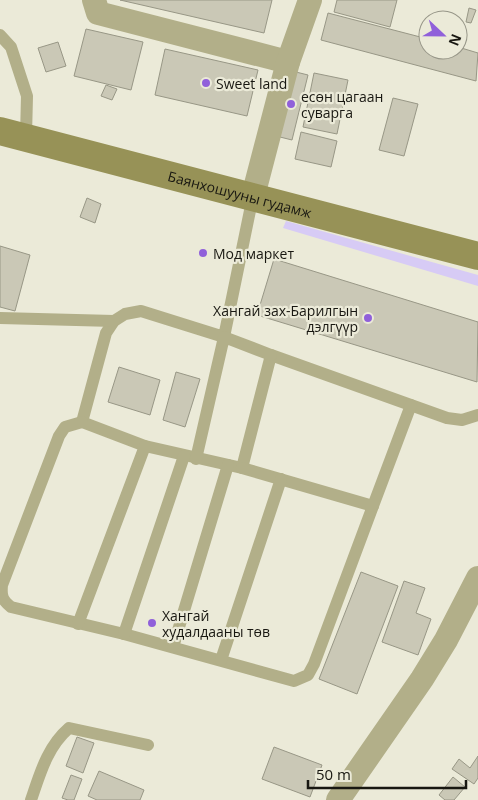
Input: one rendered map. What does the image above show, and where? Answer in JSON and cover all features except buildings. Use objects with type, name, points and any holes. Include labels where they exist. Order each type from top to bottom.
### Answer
[{"type":"main road","name":"Баянхошууны гудамж","points":[[13,133],[253,196],[477,249]]},
{"type":"street","points":[[94,0],[98,12],[288,62]]},
{"type":"street","points":[[253,196],[288,62],[310,0]]},
{"type":"street","points":[[338,800],[422,679],[446,640],[478,578]]},
{"type":"lane","points":[[0,35],[11,47],[27,96],[13,133]]},
{"type":"lane","points":[[124,634],[190,458],[224,337],[253,196]]},
{"type":"lane","points":[[82,422],[106,333],[114,321],[125,314],[141,310],[224,337],[447,418],[462,420],[478,415]]},
{"type":"lane","points":[[0,318],[114,321]]},
{"type":"lane","points":[[242,468],[271,355]]},
{"type":"lane","points":[[373,506],[242,468],[190,458],[145,446],[82,422],[65,427],[59,436],[2,585],[1,594],[3,601],[11,607],[124,634],[294,680],[308,675],[373,506],[411,406]]},
{"type":"lane","points":[[78,624],[145,446]]},
{"type":"lane","points":[[173,647],[228,466]]},
{"type":"lane","points":[[221,660],[281,479]]},
{"type":"lane","points":[[31,800],[47,755],[58,737],[69,728],[148,745]]},
{"type":"shaded area","points":[[286,221],[478,275],[478,286],[283,228]]},
{"type":"place","name":"Sweet land","points":[[206,83]]},
{"type":"place","name":"есөн цагаан суварга","points":[[291,104]]},
{"type":"place","name":"Мод маркет","points":[[203,253]]},
{"type":"place","name":"Хангай зах-Барилгын дэлгүүр","points":[[368,318]]},
{"type":"place","name":"Хангай худалдааны төв","points":[[152,623]]}]
